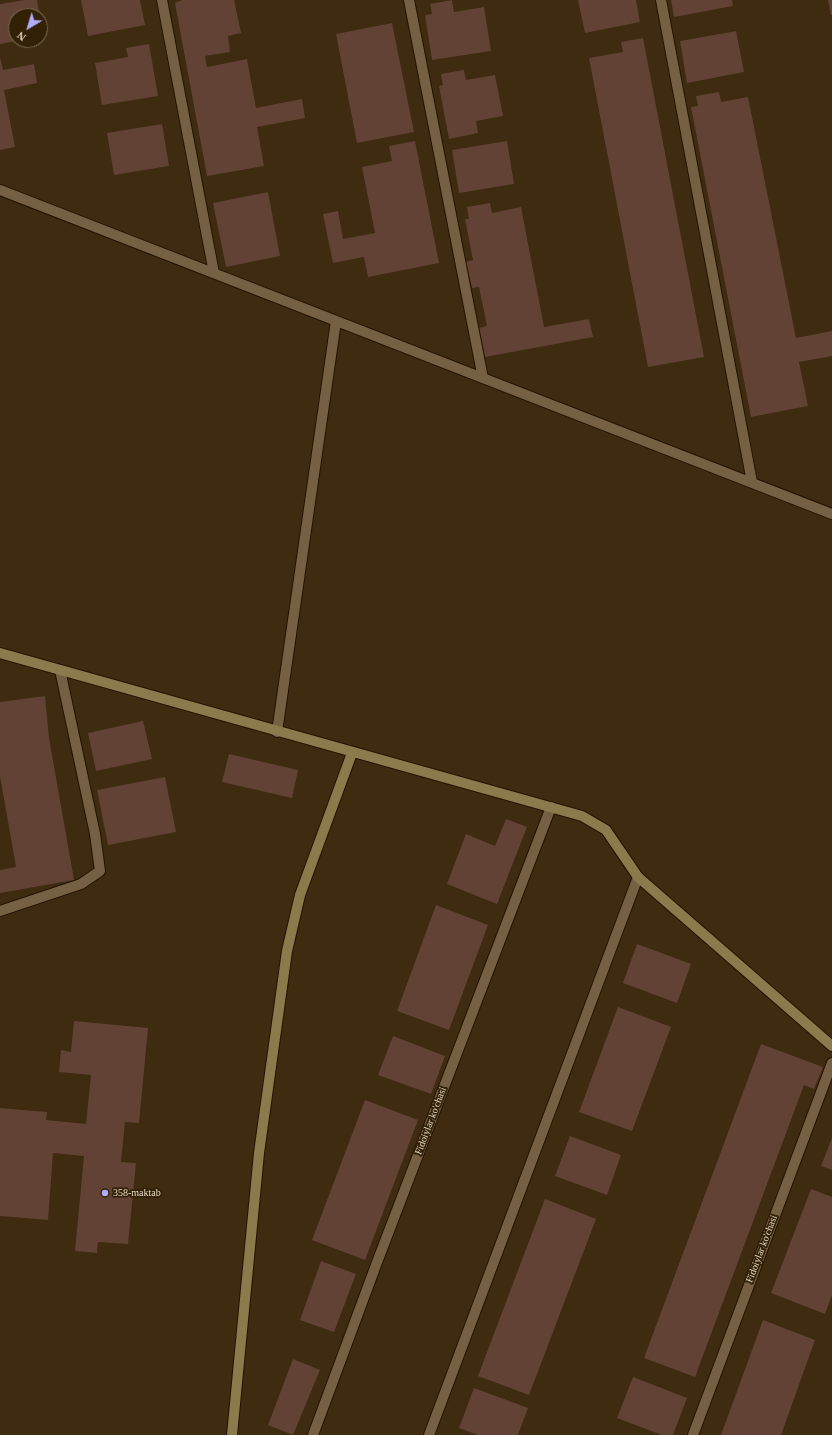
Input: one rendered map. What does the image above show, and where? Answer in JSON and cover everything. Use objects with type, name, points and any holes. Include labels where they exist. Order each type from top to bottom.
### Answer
[{"type":"street","points":[[162,0],[214,273]]},
{"type":"street","points":[[409,0],[483,378]]},
{"type":"street","points":[[661,0],[752,482]]},
{"type":"street","points":[[0,190],[832,514]]},
{"type":"street","points":[[277,732],[336,320]]},
{"type":"street","points":[[0,653],[277,732],[582,816],[606,830],[616,842],[638,877],[832,1046]]},
{"type":"street","points":[[0,911],[81,884],[100,871],[95,834],[60,670]]},
{"type":"street","points":[[232,1435],[259,1153],[287,951],[300,895],[352,752]]},
{"type":"street","name":"Fidoiylar ko'chasi","points":[[313,1435],[381,1251],[551,807]]},
{"type":"street","points":[[429,1435],[638,877]]},
{"type":"street","name":"Fidoiylar ko'chasi","points":[[693,1435],[832,1063]]},
{"type":"building","points":[[25,0],[37,0],[38,8],[8,8],[8,42],[0,44],[0,4]]},
{"type":"building","points":[[81,0],[140,0],[145,25],[88,36]]},
{"type":"building","points":[[182,0],[234,0],[241,33],[228,36],[230,52],[205,56],[207,67],[247,59],[256,108],[302,99],[305,118],[257,127],[264,166],[207,176],[175,3]]},
{"type":"building","points":[[452,0],[454,12],[484,7],[491,51],[432,60],[425,15],[432,14],[430,4]]},
{"type":"building","points":[[578,0],[636,0],[640,22],[585,33]]},
{"type":"building","points":[[671,0],[732,0],[733,6],[674,17]]},
{"type":"building","points":[[828,0],[832,0],[832,15],[831,15]]},
{"type":"building","points":[[392,23],[414,132],[357,143],[336,34]]},
{"type":"building","points":[[736,31],[744,72],[687,83],[680,41]]},
{"type":"building","points":[[643,38],[704,357],[648,367],[589,58],[623,52],[621,42]]},
{"type":"building","points":[[149,44],[158,96],[102,105],[95,63],[128,57],[126,48]]},
{"type":"building","points":[[0,57],[3,70],[34,64],[37,83],[4,90],[15,147],[0,150]]},
{"type":"building","points":[[464,70],[466,80],[495,75],[503,116],[476,121],[478,133],[449,139],[439,86],[443,85],[441,74]]},
{"type":"building","points":[[719,92],[721,102],[748,97],[796,338],[832,331],[832,356],[799,362],[808,406],[751,417],[691,107],[698,106],[696,96]]},
{"type":"building","points":[[162,124],[169,166],[114,175],[107,133]]},
{"type":"building","points":[[415,141],[439,263],[368,277],[364,257],[333,263],[323,214],[338,211],[343,239],[375,233],[362,167],[392,161],[389,146]]},
{"type":"building","points":[[507,141],[514,184],[459,193],[452,150]]},
{"type":"building","points":[[268,192],[280,256],[226,267],[213,203]]},
{"type":"building","points":[[490,203],[492,213],[521,207],[544,327],[589,319],[593,337],[485,357],[479,328],[487,326],[479,287],[472,288],[466,262],[473,260],[465,219],[469,219],[467,207]]},
{"type":"building","points":[[45,696],[49,738],[74,880],[0,893],[0,870],[16,867],[0,776],[0,702]]},
{"type":"building","points":[[143,721],[152,759],[96,771],[88,733]]},
{"type":"building","points":[[229,754],[298,770],[292,798],[222,782]]},
{"type":"building","points":[[165,777],[176,832],[108,845],[97,790]]},
{"type":"building","points":[[506,819],[527,827],[497,904],[447,884],[466,834],[495,846]]},
{"type":"building","points":[[436,905],[488,925],[449,1030],[397,1011]]},
{"type":"building","points":[[637,944],[691,964],[677,1003],[623,983]]},
{"type":"building","points":[[618,1007],[671,1027],[632,1131],[579,1112]]},
{"type":"building","points":[[74,1021],[148,1028],[139,1123],[125,1122],[121,1162],[136,1163],[128,1244],[98,1242],[97,1253],[75,1251],[84,1156],[53,1153],[48,1220],[0,1216],[0,1108],[47,1112],[46,1120],[86,1124],[91,1075],[59,1072],[61,1050],[71,1052]]},
{"type":"building","points":[[393,1036],[445,1056],[431,1094],[378,1075]]},
{"type":"building","points":[[761,1044],[823,1067],[814,1089],[804,1085],[695,1377],[644,1358]]},
{"type":"building","points":[[365,1100],[418,1120],[365,1260],[312,1240]]},
{"type":"building","points":[[570,1136],[621,1155],[607,1195],[555,1176]]},
{"type":"building","points":[[832,1138],[832,1170],[821,1166]]},
{"type":"building","points":[[811,1189],[832,1197],[832,1295],[825,1314],[771,1293]]},
{"type":"building","points":[[545,1199],[596,1219],[529,1395],[478,1376]]},
{"type":"building","points":[[321,1261],[356,1274],[334,1332],[300,1320]]},
{"type":"building","points":[[763,1320],[815,1340],[781,1435],[721,1435]]},
{"type":"building","points":[[293,1359],[320,1370],[293,1435],[268,1425]]},
{"type":"building","points":[[633,1377],[687,1398],[673,1435],[662,1435],[617,1418]]},
{"type":"building","points":[[474,1388],[528,1408],[518,1435],[478,1435],[459,1428]]},
{"type":"place","name":"358-maktab","points":[[105,1193]]}]
